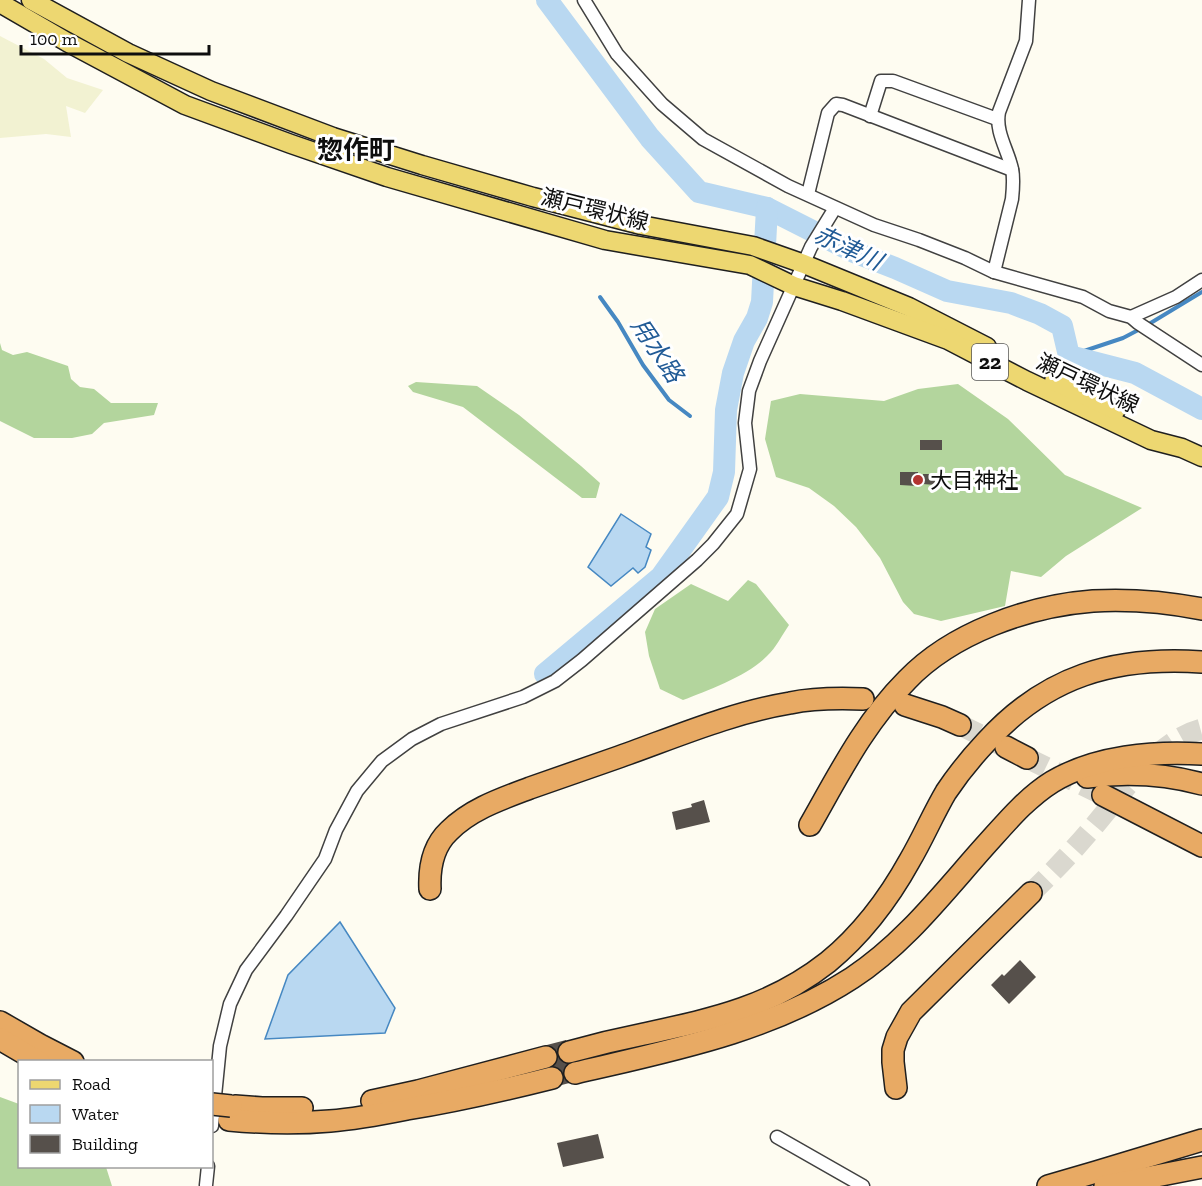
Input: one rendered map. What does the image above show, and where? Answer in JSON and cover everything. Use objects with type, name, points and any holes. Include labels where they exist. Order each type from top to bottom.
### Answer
[{"type":"highway","points":[[810,825],[858,741],[874,718],[898,689],[922,666],[956,642],[1016,617],[1092,601],[1148,602],[1202,609]]},
{"type":"highway","points":[[569,1052],[727,1015],[768,999],[809,976],[846,946],[887,898],[946,792],[985,743],[1008,720],[1039,696],[1073,678],[1135,663],[1202,662]]},
{"type":"highway","points":[[1135,663],[1176,667],[1202,674]]},
{"type":"highway","points":[[430,889],[431,864],[440,841],[448,831],[470,814],[507,797],[703,727],[764,708],[815,699],[863,699]]},
{"type":"highway","points":[[904,705],[960,724]]},
{"type":"highway","points":[[1006,747],[1027,758]]},
{"type":"highway","points":[[574,1073],[678,1048],[744,1028],[779,1016],[830,992],[897,942],[917,923],[1012,816],[1055,780],[1103,762],[1142,755],[1202,754]]},
{"type":"highway","points":[[1026,802],[1056,785],[1101,775],[1152,775],[1202,784]]},
{"type":"highway","points":[[1103,795],[1202,846]]},
{"type":"highway","points":[[896,1088],[892,1062],[893,1050],[897,1037],[911,1012],[1031,893]]},
{"type":"highway","points":[[0,1022],[69,1060]]},
{"type":"highway","points":[[0,1039],[36,1060]]},
{"type":"highway","points":[[219,1115],[262,1108],[361,1103],[408,1094],[546,1057]]},
{"type":"highway","points":[[219,1115],[262,1123],[298,1123],[362,1117],[446,1102],[552,1078]]},
{"type":"highway","points":[[1101,1179],[1202,1140]]},
{"type":"highway","points":[[1048,1186],[1202,1167]]},
{"type":"main road","name":"瀬戸環状線","points":[[31,0],[128,53],[201,86],[333,137],[422,165],[620,220],[753,246],[804,264],[909,307],[1034,372],[1158,431],[1182,448]]},
{"type":"main road","name":"瀬戸環状線","points":[[0,3],[67,42],[185,105],[387,177],[605,240],[750,265],[794,286],[948,340],[1027,381],[1151,440],[1182,448],[1202,457]]},
{"type":"street","points":[[584,0],[617,54],[662,104],[703,139],[788,186],[874,225],[956,254],[994,272],[1083,297],[1109,311],[1134,320],[1202,365]]},
{"type":"street","points":[[994,272],[1012,199],[1012,170],[1002,141],[998,119],[1026,41],[1029,0]]},
{"type":"street","points":[[870,116],[881,81],[892,81],[998,119]]},
{"type":"street","points":[[808,194],[828,113],[836,104],[1012,170]]},
{"type":"street","points":[[219,1115],[220,1046],[230,1004],[246,970],[325,859],[336,830],[357,791],[382,761],[412,739],[441,724],[523,697],[555,681],[697,561],[737,514],[750,469],[745,423],[749,391],[811,247],[835,208]]},
{"type":"street","points":[[1134,320],[1202,280]]},
{"type":"street","points":[[777,1137],[863,1186]]},
{"type":"street","points":[[206,1185],[208,1168]]},
{"type":"green space","points":[[0,36],[44,59],[67,78],[103,90],[85,113],[66,106],[71,137],[46,134],[0,138]]},
{"type":"green space","points":[[0,343],[2,350],[13,355],[27,352],[68,366],[71,379],[80,387],[94,389],[111,403],[158,403],[154,415],[104,423],[92,434],[72,438],[34,438],[0,421]]},
{"type":"green space","points":[[416,382],[477,386],[519,415],[600,483],[596,498],[582,498],[463,407],[413,392],[408,386]]},
{"type":"green space","points":[[958,384],[1008,419],[1065,475],[1142,508],[1066,556],[1041,577],[1011,571],[1005,606],[941,621],[914,614],[903,602],[880,558],[856,527],[834,506],[809,488],[776,477],[765,439],[771,401],[800,394],[884,401],[918,389]]},
{"type":"green space","points":[[748,580],[756,584],[789,625],[773,649],[750,670],[683,700],[660,689],[649,656],[645,632],[655,609],[691,584],[728,601]]},
{"type":"green space","points":[[0,1097],[18,1104],[18,1168],[106,1168],[112,1186],[0,1186]]},
{"type":"water","points":[[621,514],[651,534],[646,547],[651,550],[645,567],[638,573],[633,568],[611,586],[588,567]]},
{"type":"water","points":[[340,922],[395,1008],[385,1033],[265,1039],[288,975]]},
{"type":"building","points":[[920,440],[942,440],[942,450],[920,450]]},
{"type":"building","name":"大目神社","points":[[900,472],[918,472],[918,477],[923,477],[923,474],[935,474],[935,485],[918,482],[917,486],[900,485]]},
{"type":"building","points":[[704,800],[710,822],[676,830],[672,812],[692,807],[691,804]]},
{"type":"building","points":[[1020,960],[1036,977],[1009,1004],[991,985]]},
{"type":"building","points":[[566,1040],[577,1081],[554,1087],[543,1046]]},
{"type":"building","points":[[598,1134],[604,1158],[563,1167],[557,1143]]},
{"type":"waterway","name":"赤津川","points":[[547,0],[650,138],[699,192],[767,208],[854,252],[947,291],[1011,303],[1040,314],[1062,326],[1069,356],[1135,373],[1202,409]]},
{"type":"waterway","points":[[545,674],[661,577],[718,497],[724,472],[726,410],[733,373],[744,341],[757,318],[762,302],[767,208]]},
{"type":"waterway","points":[[1069,356],[1123,338],[1202,292]]},
{"type":"waterway","name":"用水路","points":[[600,297],[618,322],[643,365],[669,400],[690,416]]},
{"type":"tunnel","points":[[960,725],[1003,746]]},
{"type":"tunnel","points":[[1031,893],[1074,849],[1153,758],[1185,735],[1202,729]]},
{"type":"tunnel","points":[[1027,758],[1103,795]]},
{"type":"place","name":"大目神社","points":[[918,480]]},
{"type":"district","name":"惣作町","points":[[356,150]]}]
